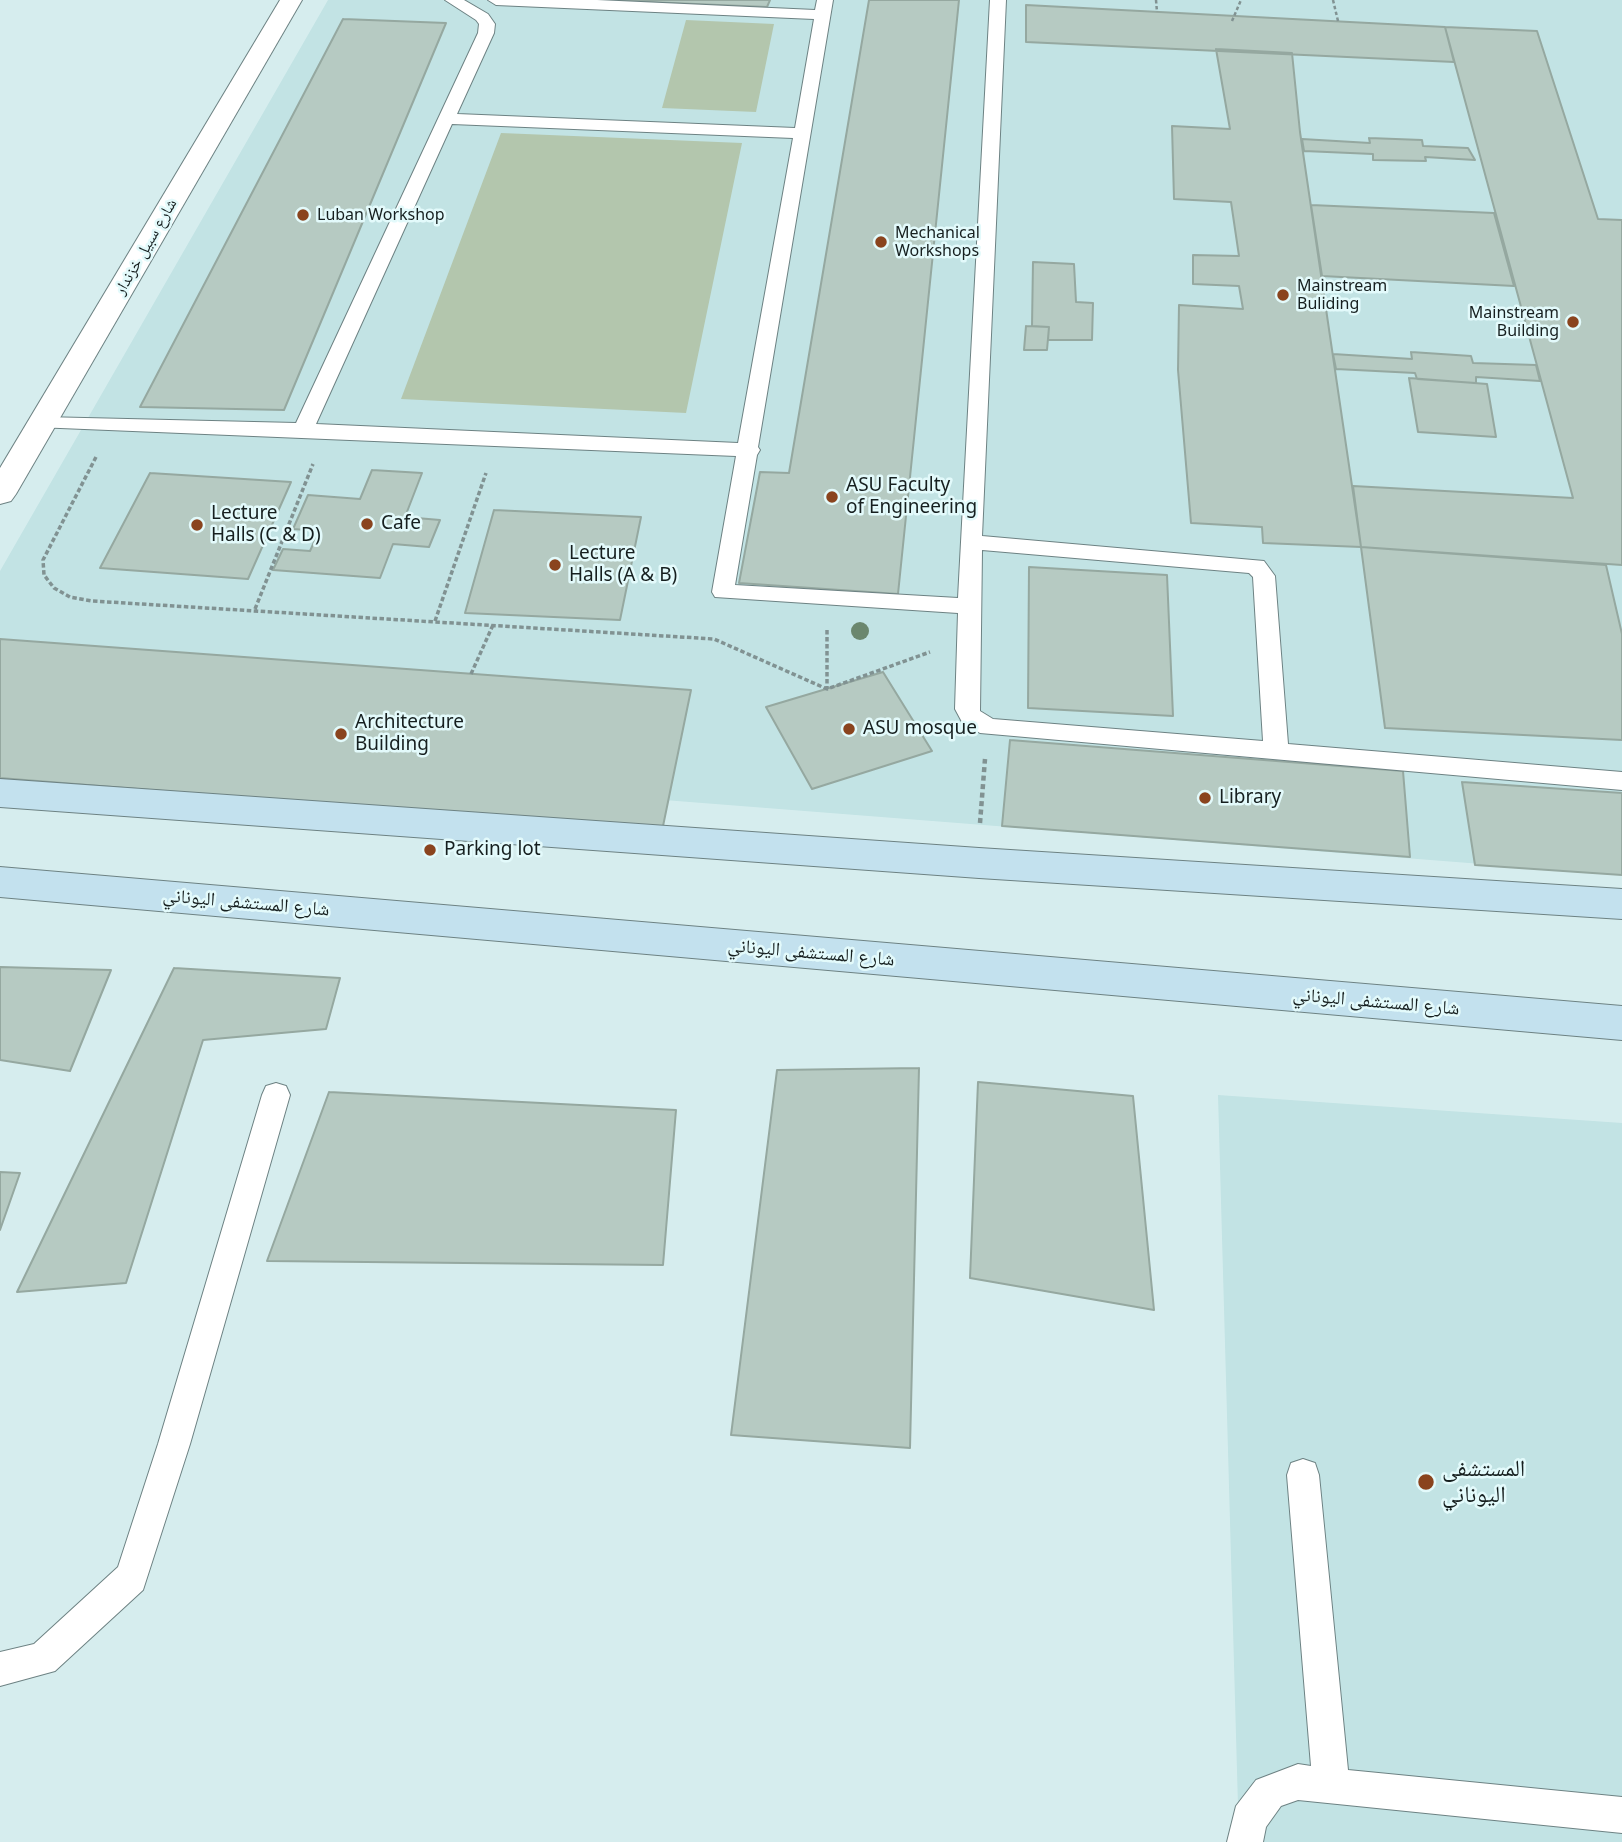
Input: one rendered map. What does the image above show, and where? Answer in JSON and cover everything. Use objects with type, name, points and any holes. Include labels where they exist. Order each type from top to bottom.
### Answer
[{"type":"street","name":"شارع سبيل خزندار","points":[[0,495],[291,0]]},
{"type":"street","points":[[0,793],[979,863],[1622,904]]},
{"type":"street","name":"شارع المستشفى اليوناني","points":[[0,882],[1622,1023]]},
{"type":"lane","points":[[303,430],[486,33],[487,24],[482,17],[453,0]]},
{"type":"lane","points":[[998,0],[971,542],[967,709],[970,716],[988,727],[1622,781]]},
{"type":"lane","points":[[496,1],[824,8],[750,450],[723,593],[970,606]]},
{"type":"lane","points":[[447,119],[803,133]]},
{"type":"lane","points":[[43,422],[303,430],[750,450]]},
{"type":"lane","points":[[971,542],[1256,566],[1264,576],[1276,751]]},
{"type":"lane","points":[[0,1669],[43,1659],[131,1578],[174,1444],[276,1095]]},
{"type":"lane","points":[[1303,1475],[1331,1787]]},
{"type":"lane","points":[[1245,1842],[1249,1819],[1269,1793],[1298,1782],[1622,1815]]},
{"type":"path","points":[[1156,0],[1157,12]]},
{"type":"path","points":[[1232,21],[1241,0]]},
{"type":"path","points":[[1333,0],[1338,21]]},
{"type":"path","points":[[113,425],[43,560],[44,575],[54,588],[70,597],[92,601],[714,639],[827,689],[969,637]]},
{"type":"path","points":[[255,609],[326,431]]},
{"type":"path","points":[[435,621],[497,439]]},
{"type":"path","points":[[827,598],[827,689]]},
{"type":"path","points":[[471,674],[493,625]]},
{"type":"path","points":[[980,824],[986,753]]},
{"type":"shaded area","name":"ASU Faculty of Engineering","points":[[328,0],[1622,0],[1622,875],[0,748],[0,571]]},
{"type":"shaded area","name":"المستشفى اليوناني","points":[[1218,1095],[1622,1123],[1622,1842],[1239,1842]]},
{"type":"green space","points":[[686,20],[774,24],[756,112],[662,108]]},
{"type":"green space","points":[[501,133],[742,143],[686,413],[401,399]]},
{"type":"building","points":[[600,0],[770,0],[767,7]]},
{"type":"building","name":"Mechanical Workshops","points":[[869,0],[959,0],[898,594],[739,583],[760,472],[789,473]]},
{"type":"building","points":[[1026,5],[1445,27],[1454,62],[1026,42]]},
{"type":"building","name":"Luban Workshop","points":[[343,19],[446,23],[284,410],[140,407]]},
{"type":"building","name":"Mainstream Building","points":[[1445,27],[1537,31],[1598,219],[1622,220],[1622,565],[1361,547],[1353,486],[1573,498]]},
{"type":"building","name":"Mainstream Buliding","points":[[1216,49],[1292,53],[1300,132],[1361,547],[1263,543],[1262,527],[1191,523],[1178,370],[1179,305],[1243,309],[1239,286],[1193,284],[1193,255],[1239,256],[1231,202],[1174,199],[1172,126],[1230,129]]},
{"type":"building","points":[[1369,138],[1422,140],[1423,146],[1468,148],[1475,160],[1425,157],[1426,161],[1373,160],[1373,154],[1304,151],[1302,139],[1370,143]]},
{"type":"building","points":[[1311,205],[1494,213],[1514,286],[1322,276]]},
{"type":"building","points":[[1033,262],[1074,264],[1076,302],[1093,303],[1092,340],[1048,340],[1049,327],[1032,326]]},
{"type":"building","points":[[1026,326],[1049,327],[1047,350],[1024,350]]},
{"type":"building","points":[[1411,352],[1471,356],[1473,363],[1536,365],[1540,381],[1476,377],[1476,383],[1417,379],[1415,373],[1336,369],[1333,354],[1412,359]]},
{"type":"building","points":[[1409,378],[1487,384],[1496,437],[1418,432]]},
{"type":"building","name":"Cafe","points":[[372,470],[422,473],[405,517],[440,520],[429,547],[393,544],[380,578],[273,570],[283,549],[310,551],[319,531],[293,529],[308,495],[360,499]]},
{"type":"building","name":"Lecture Halls (C & D)","points":[[150,473],[291,482],[248,579],[100,568]]},
{"type":"building","name":"Lecture Halls (A & B)","points":[[494,510],[641,517],[620,620],[465,613]]},
{"type":"building","points":[[1361,547],[1606,565],[1622,634],[1622,740],[1385,728]]},
{"type":"building","points":[[1029,567],[1167,575],[1173,716],[1028,708]]},
{"type":"building","name":"Architecture Building","points":[[0,639],[691,690],[662,831],[0,778]]},
{"type":"building","name":"ASU mosque","points":[[883,672],[932,751],[812,789],[766,707]]},
{"type":"building","name":"Library","points":[[1010,740],[1403,771],[1410,857],[1002,826]]},
{"type":"building","points":[[1462,782],[1622,793],[1622,875],[1475,865]]},
{"type":"building","points":[[0,967],[111,970],[70,1071],[0,1060]]},
{"type":"building","points":[[174,968],[340,978],[326,1029],[203,1040],[126,1283],[17,1292]]},
{"type":"building","points":[[919,1068],[910,1448],[731,1435],[777,1070]]},
{"type":"building","points":[[978,1082],[1133,1096],[1154,1310],[970,1278]]},
{"type":"building","points":[[329,1092],[676,1110],[663,1265],[267,1261]]},
{"type":"building","points":[[0,1172],[20,1173],[0,1230]]},
{"type":"place","name":"Luban Workshop","points":[[303,215]]},
{"type":"place","name":"Mechanical Workshops","points":[[881,242]]},
{"type":"place","name":"Mainstream Buliding","points":[[1283,295]]},
{"type":"place","name":"Mainstream Building","points":[[1573,322]]},
{"type":"place","name":"ASU Faculty of Engineering","points":[[832,497]]},
{"type":"place","name":"Cafe","points":[[367,524]]},
{"type":"place","name":"Lecture Halls (C & D)","points":[[197,525]]},
{"type":"place","name":"Lecture Halls (A & B)","points":[[555,565]]},
{"type":"place","name":"ASU mosque","points":[[849,729]]},
{"type":"place","name":"Architecture Building","points":[[341,734]]},
{"type":"place","name":"Library","points":[[1205,798]]},
{"type":"place","name":"Parking lot","points":[[430,850]]},
{"type":"place","name":"المستشفى اليوناني","points":[[1426,1482]]}]
